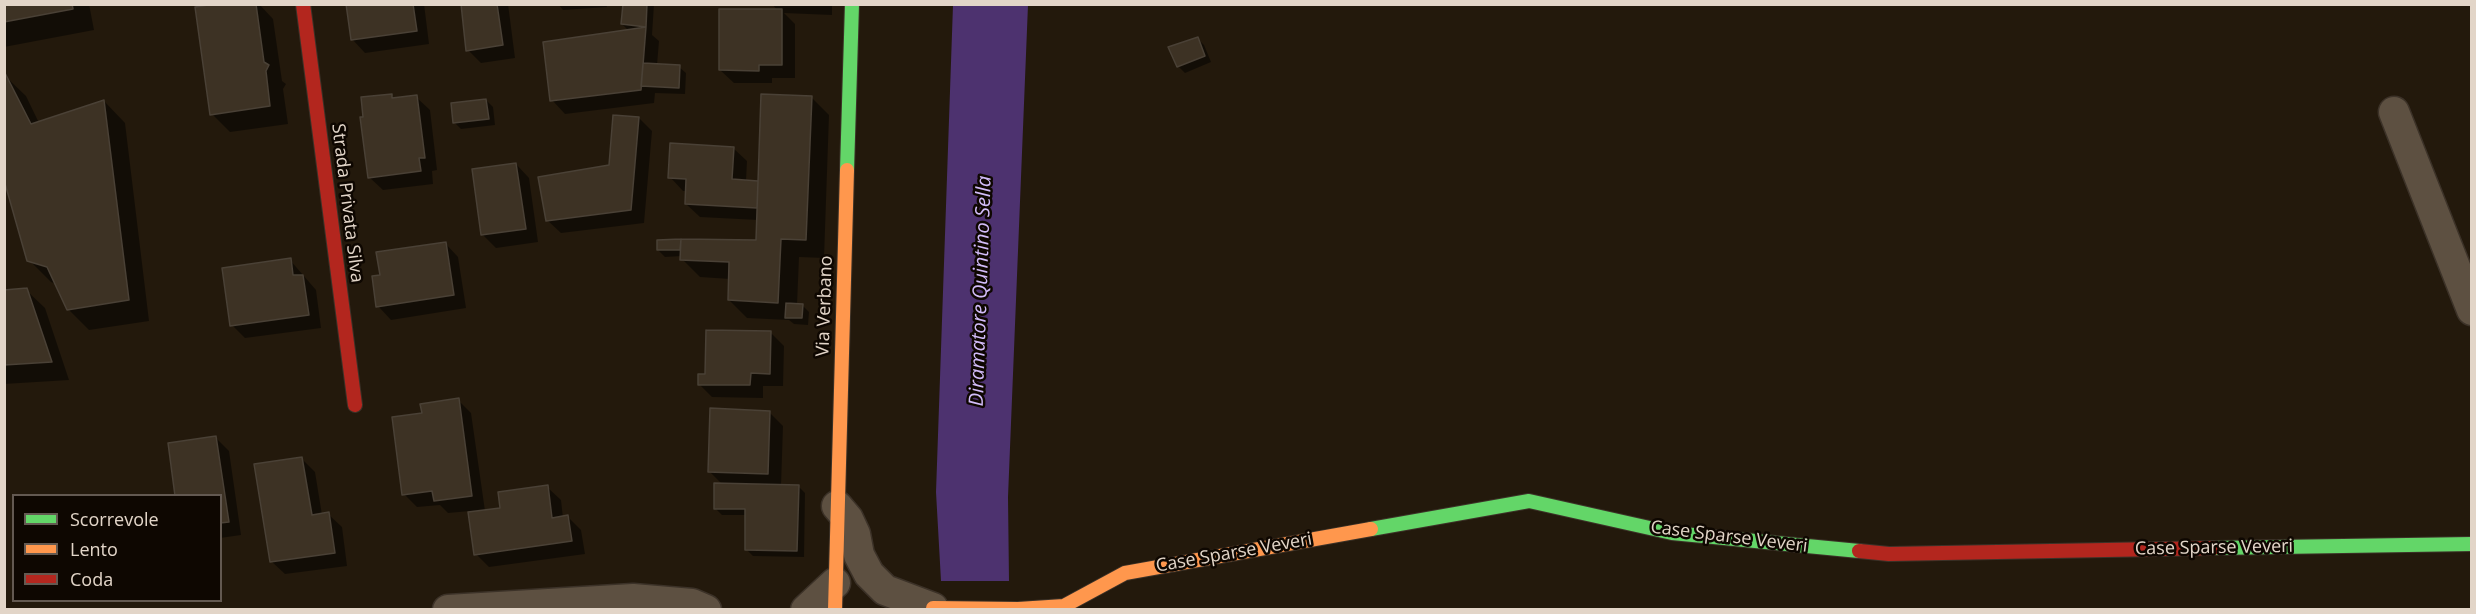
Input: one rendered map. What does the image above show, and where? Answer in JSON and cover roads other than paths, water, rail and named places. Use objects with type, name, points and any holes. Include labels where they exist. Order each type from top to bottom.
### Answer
[{"type":"street","name":"Strada Privata Silva","points":[[303,4],[355,405]]},
{"type":"street","name":"Via Verbano","points":[[835,596],[852,4]]},
{"type":"street","points":[[2394,112],[2472,310]]},
{"type":"street","name":"Case Sparse Veveri","points":[[837,506],[848,519],[855,534],[859,555],[869,574],[885,590],[930,609],[1063,608],[1090,590],[1125,573],[1529,501],[1671,533],[1889,554],[2472,544]]},
{"type":"street","points":[[806,609],[835,596]]},
{"type":"street","points":[[448,609],[633,599],[692,604],[705,609]]},
{"type":"water","name":"Diramatore Quintino Sella","points":[[953,5],[1028,5],[1008,497],[1009,581],[941,581],[936,492]]}]
